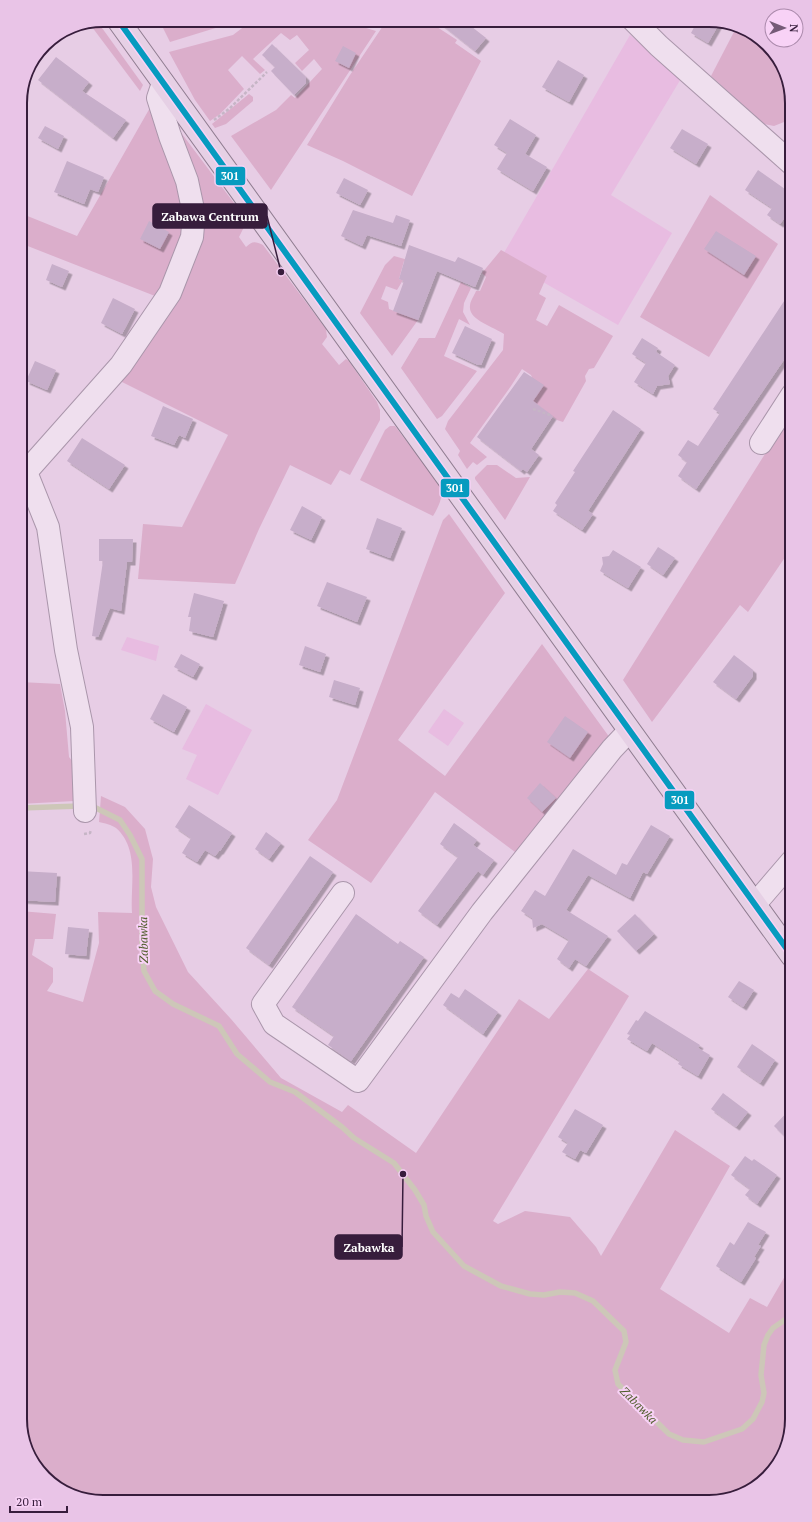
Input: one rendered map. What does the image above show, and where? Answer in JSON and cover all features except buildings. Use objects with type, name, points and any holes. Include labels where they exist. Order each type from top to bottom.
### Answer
[{"type":"main road","points":[[123,27],[785,946]]},
{"type":"street","points":[[640,27],[659,46],[785,158]]},
{"type":"street","points":[[27,468],[121,365],[170,293],[192,237],[194,214],[187,181],[170,136],[158,98],[164,83]]},
{"type":"street","points":[[761,443],[785,406]]},
{"type":"street","points":[[27,481],[48,527],[66,650],[82,727],[85,805]]},
{"type":"street","points":[[343,893],[263,1004],[274,1024],[358,1081],[482,912],[612,749],[629,731]]},
{"type":"street","points":[[754,904],[785,869]]},
{"type":"path","points":[[211,122],[229,109],[266,72]]},
{"type":"path","points":[[533,409],[550,415]]},
{"type":"shaded area","points":[[101,27],[143,85],[140,91],[92,28]]},
{"type":"shaded area","points":[[162,27],[219,27],[170,42]]},
{"type":"shaded area","points":[[243,27],[363,27],[376,31],[271,190],[231,136],[276,110],[291,95],[295,98],[322,69],[314,59],[302,71],[295,63],[309,50],[297,35],[290,40],[281,33],[253,59],[265,70],[260,74],[242,56],[228,70],[244,89],[220,114],[210,121],[195,100],[169,52],[233,35]]},
{"type":"shaded area","points":[[382,27],[437,27],[457,40],[455,43],[481,61],[412,196],[343,161],[307,145],[350,75]]},
{"type":"shaded area","points":[[734,32],[747,37],[763,49],[775,65],[781,78],[784,88],[785,122],[774,126],[764,124],[711,76]]},
{"type":"shaded area","points":[[630,35],[682,77],[611,195],[672,233],[618,325],[501,258]]},
{"type":"shaded area","points":[[249,94],[253,97],[253,101],[226,124],[215,128],[212,124]]},
{"type":"shaded area","points":[[151,106],[188,214],[171,276],[155,296],[27,246],[27,216],[77,236]]},
{"type":"shaded area","points":[[179,130],[243,215],[246,223],[239,237],[246,247],[254,242],[263,245],[326,329],[327,337],[322,344],[339,365],[346,359],[349,361],[377,402],[380,410],[380,420],[350,475],[340,470],[331,485],[290,465],[259,529],[235,584],[138,579],[143,524],[182,527],[228,435],[114,378],[189,261]]},
{"type":"shaded area","points":[[710,195],[778,244],[709,357],[640,317]]},
{"type":"shaded area","points":[[501,250],[547,276],[539,294],[546,298],[536,320],[547,326],[559,305],[613,336],[594,368],[589,369],[585,376],[586,381],[563,422],[557,420],[520,391],[533,380],[531,375],[522,369],[470,443],[487,457],[477,465],[473,462],[467,469],[458,455],[460,451],[445,429],[448,421],[503,350],[504,334],[482,323],[470,311],[471,300],[476,291],[480,291],[486,277],[482,273]]},
{"type":"shaded area","points":[[394,256],[408,260],[406,262],[404,261],[399,279],[403,280],[397,290],[386,286],[381,299],[388,302],[389,309],[418,320],[392,356],[360,313],[385,265]]},
{"type":"shaded area","points":[[461,282],[471,288],[464,303],[463,312],[470,325],[459,319],[444,356],[477,371],[442,416],[437,419],[401,368],[419,338],[435,338]]},
{"type":"shaded area","points":[[785,422],[785,557],[748,612],[740,605],[652,722],[623,680]]},
{"type":"shaded area","points":[[390,426],[395,426],[442,488],[440,502],[433,516],[360,480],[385,430]]},
{"type":"shaded area","points":[[487,465],[497,465],[516,478],[530,477],[505,520],[475,479],[475,477]]},
{"type":"shaded area","points":[[449,514],[505,593],[398,740],[445,776],[542,644],[610,738],[519,855],[435,792],[371,883],[308,840],[337,800],[443,520]]},
{"type":"shaded area","points":[[127,637],[159,646],[156,661],[121,650]]},
{"type":"shaded area","points":[[27,682],[60,684],[65,711],[69,757],[79,770],[80,797],[74,801],[27,804]]},
{"type":"shaded area","points":[[206,704],[252,730],[218,795],[186,779],[197,755],[182,749]]},
{"type":"shaded area","points":[[444,709],[464,723],[448,746],[428,732]]},
{"type":"shaded area","points":[[101,796],[125,807],[145,829],[153,859],[151,887],[156,907],[188,972],[231,1019],[281,1078],[342,1112],[348,1105],[416,1153],[519,999],[549,1019],[588,969],[629,996],[493,1221],[498,1224],[525,1211],[570,1217],[596,1247],[601,1256],[675,1130],[730,1166],[660,1289],[729,1333],[750,1298],[767,1307],[785,1276],[784,1434],[777,1453],[766,1469],[747,1485],[734,1491],[714,1495],[98,1495],[78,1491],[69,1487],[53,1476],[37,1457],[28,1434],[27,1424],[27,912],[56,914],[53,939],[35,939],[32,955],[53,968],[53,982],[47,991],[83,1002],[99,943],[98,912],[132,913],[132,868],[128,846],[116,828],[99,822]]},
{"type":"waterway","name":"Zabawka","points":[[90,805],[120,820],[130,835],[142,859],[142,943],[144,971],[155,991],[173,1004],[219,1026],[237,1054],[270,1082],[295,1092],[342,1127],[354,1138],[394,1163],[415,1190],[424,1205],[426,1216],[433,1232],[464,1266],[501,1286],[530,1294],[544,1295],[560,1292],[575,1293],[593,1301],[624,1331],[626,1342],[615,1370],[618,1384],[669,1434],[683,1440],[704,1442],[742,1429],[753,1419],[762,1402],[764,1393],[761,1375],[764,1345],[773,1328],[785,1320]]},
{"type":"waterway","name":"Zabawka","points":[[27,808],[80,806]]},
{"type":"transit line","name":"301","points":[[123,27],[785,946]]},
{"type":"place","name":"Zabawa Centrum","points":[[281,272]]},
{"type":"place","name":"Zabawka","points":[[403,1174]]}]
